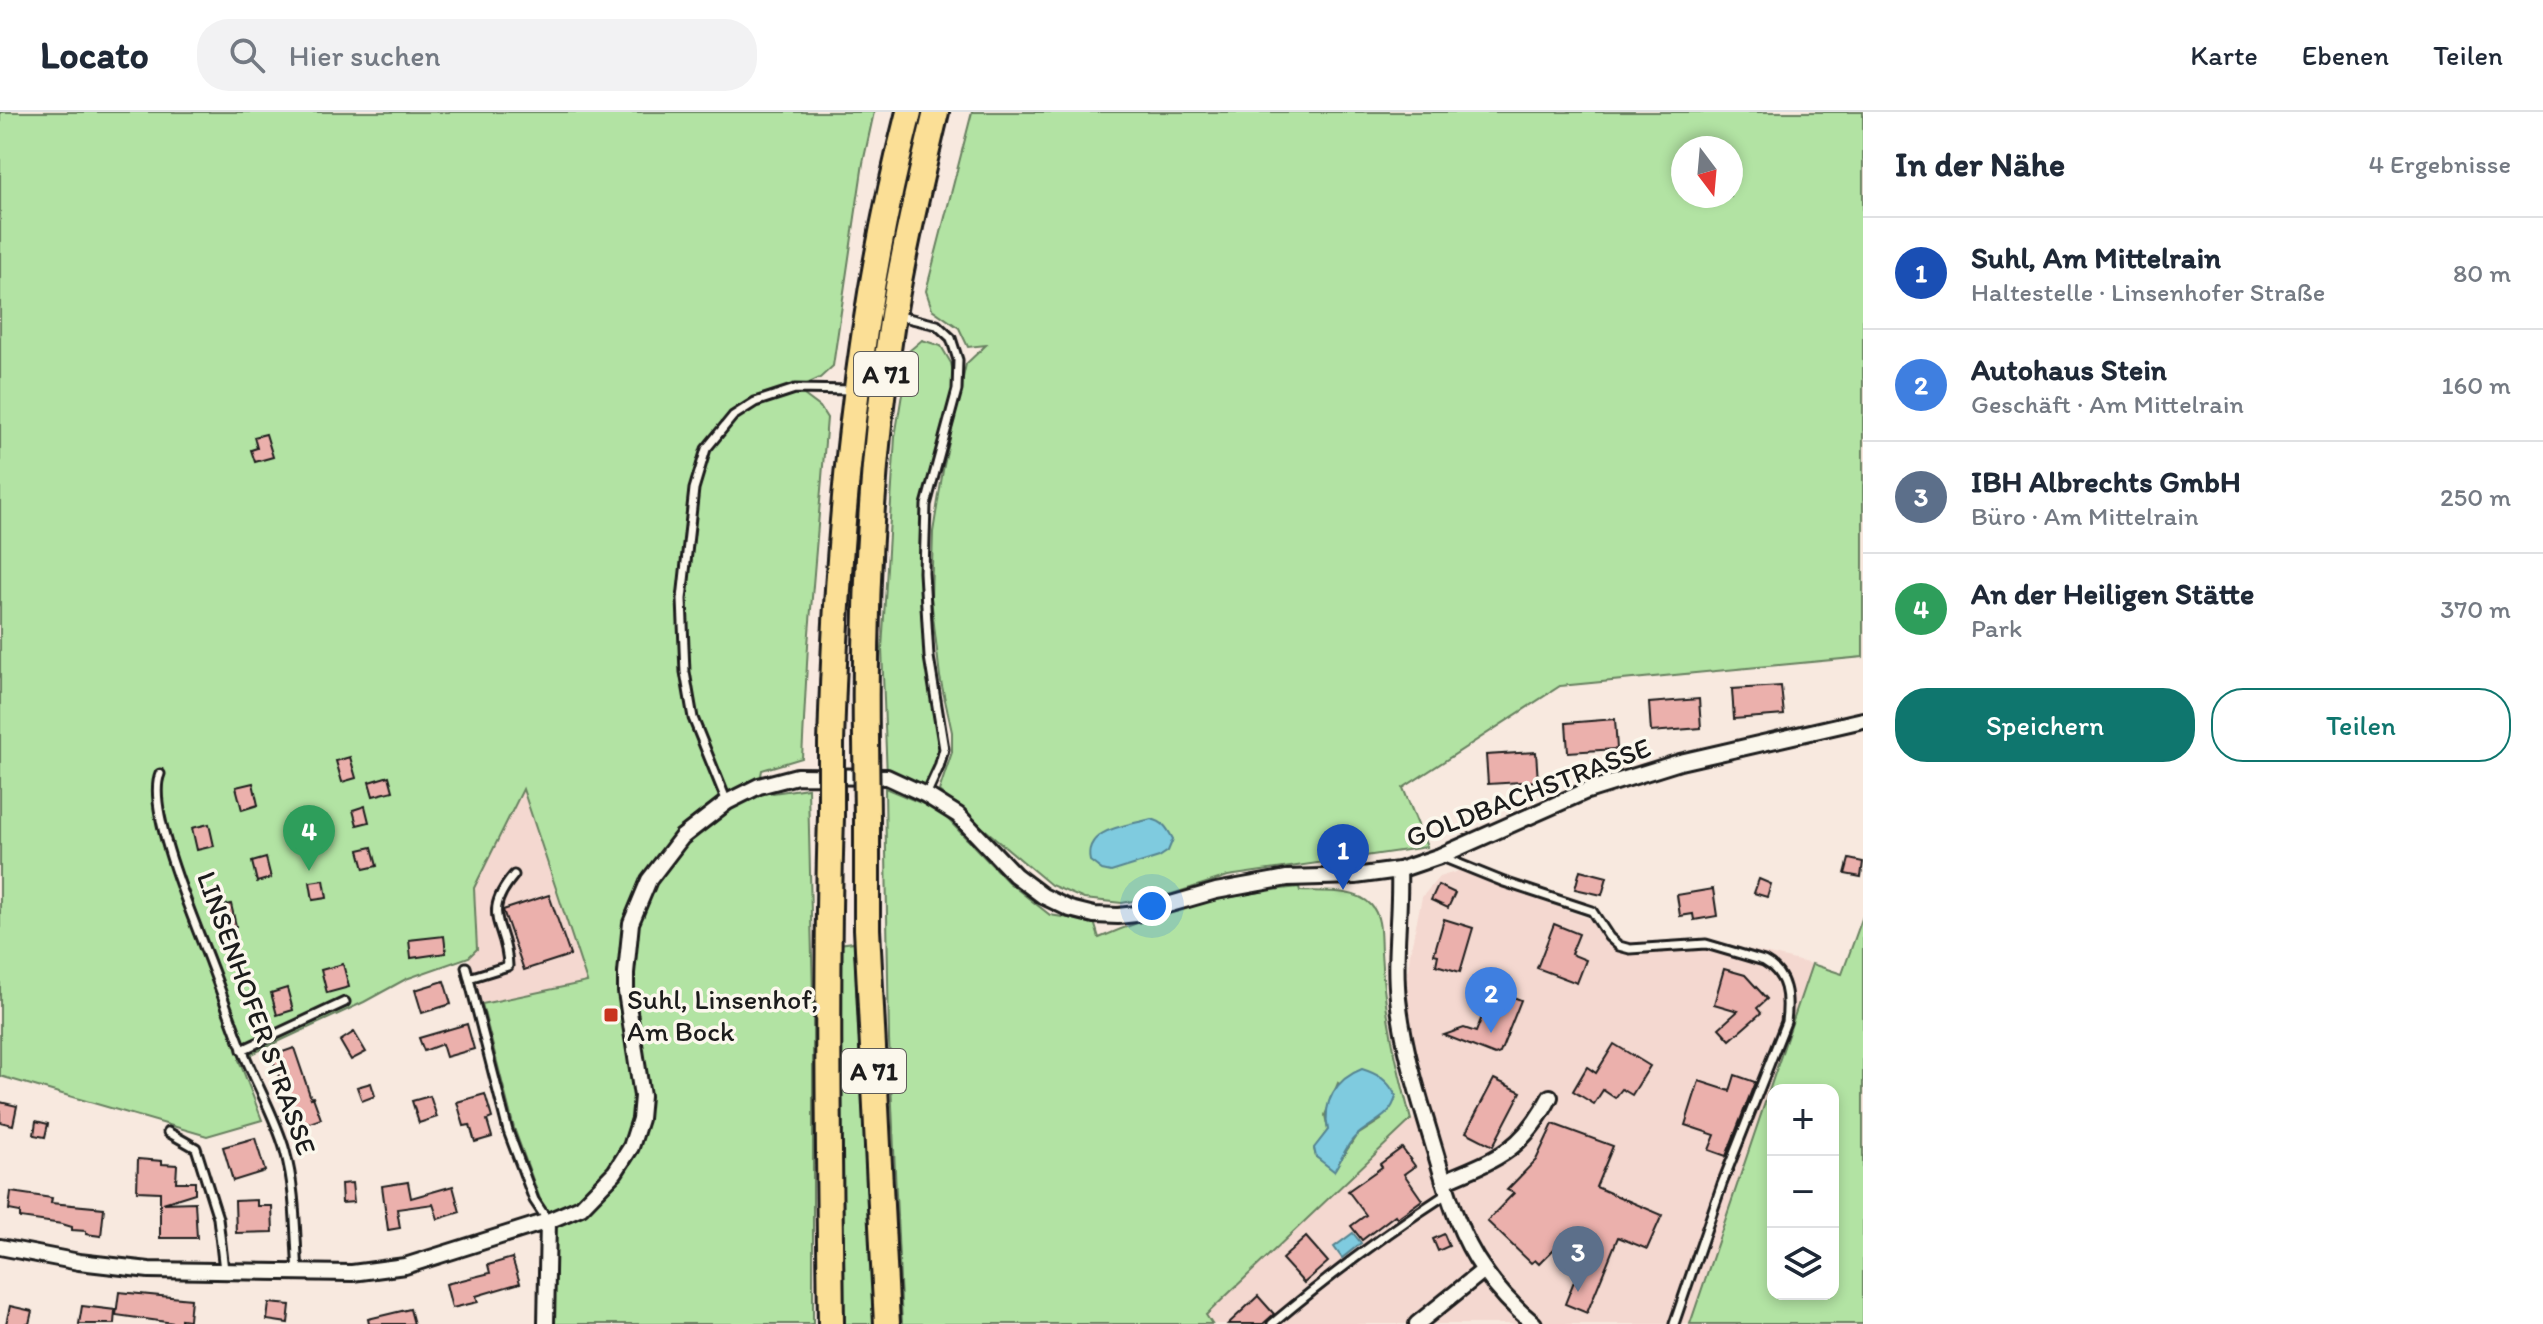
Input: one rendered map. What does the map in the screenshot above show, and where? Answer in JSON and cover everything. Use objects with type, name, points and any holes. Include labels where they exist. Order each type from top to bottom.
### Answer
[{"type":"highway","name":"A 71","points":[[831,1324],[827,930],[839,553],[856,390],[881,235],[909,112]]},
{"type":"highway","name":"A 71","points":[[887,1324],[867,929],[865,648],[868,556],[877,439],[893,315],[936,112]]},
{"type":"street","name":"GOLDBACHSTRASSE","points":[[1399,870],[1440,856],[1584,792],[1680,762],[1863,720]]},
{"type":"street","points":[[0,1247],[79,1262],[135,1268],[352,1273],[405,1266],[548,1221],[581,1207],[615,1172],[631,1147],[640,1119],[642,1096],[626,992],[626,973],[631,923],[649,880],[682,837],[727,802],[759,786],[797,776],[887,777],[926,795],[958,815],[1015,875],[1043,896],[1070,909],[1094,915],[1136,914],[1216,891],[1287,878],[1355,876],[1399,870],[1397,998],[1408,1060],[1446,1187],[1471,1248],[1484,1270],[1534,1324]]},
{"type":"street","points":[[1446,1187],[1517,1145],[1550,1097]]},
{"type":"street","points":[[546,1324],[548,1221]]},
{"type":"street","points":[[1417,1324],[1484,1270]]},
{"type":"lane","points":[[893,315],[937,325],[951,338],[958,360],[957,390],[926,505],[924,572],[929,657],[944,749],[926,795]]},
{"type":"lane","points":[[727,802],[693,718],[685,672],[682,599],[694,489],[706,449],[733,416],[755,402],[795,389],[856,390]]},
{"type":"lane","name":"LINSENHOFER STRASSE","points":[[160,774],[156,782],[157,798],[169,846],[242,1050],[285,1151],[298,1272]]},
{"type":"lane","points":[[1440,856],[1504,882],[1592,911],[1609,937],[1619,946],[1630,949],[1706,944],[1764,961],[1773,966],[1784,981],[1788,1005],[1786,1022],[1722,1184],[1674,1324]]},
{"type":"lane","points":[[469,978],[508,966],[496,916],[499,892],[514,875]]},
{"type":"lane","points":[[466,967],[508,1131],[534,1200],[548,1221]]},
{"type":"lane","points":[[242,1050],[345,1002]]},
{"type":"lane","points":[[168,1132],[196,1148],[218,1218],[224,1270]]},
{"type":"lane","points":[[1272,1324],[1446,1187]]},
{"type":"shaded area","points":[[523,788],[587,982],[482,1004],[469,957],[477,949],[474,888]]},
{"type":"shaded area","points":[[1465,869],[1500,886],[1596,921],[1607,933],[1626,942],[1708,940],[1812,964],[1771,1084],[1767,1084],[1767,1097],[1690,1324],[1212,1324],[1205,1315],[1411,1120],[1432,1112],[1410,1025],[1407,980],[1422,897],[1439,877]]},
{"type":"green space","points":[[0,112],[874,112],[863,163],[833,366],[820,378],[796,389],[820,407],[827,418],[802,758],[762,770],[759,786],[773,793],[808,788],[813,999],[813,1324],[546,1324],[548,1221],[514,1128],[482,1004],[587,982],[523,789],[474,888],[477,949],[469,957],[406,979],[239,1060],[262,1120],[207,1136],[0,1076]]},
{"type":"green space","points":[[972,112],[1863,112],[1863,657],[1560,686],[1403,788],[1427,847],[1228,876],[1172,894],[1122,903],[1084,899],[1051,885],[939,791],[952,752],[952,732],[940,677],[931,598],[933,532],[966,364],[986,345],[968,347],[959,328],[932,309],[926,291]]},
{"type":"green space","points":[[922,340],[941,346],[951,363],[957,390],[926,505],[929,657],[944,749],[926,795],[887,777],[882,649],[895,437],[909,351]]},
{"type":"green space","points":[[885,788],[940,811],[1008,882],[1050,915],[1094,922],[1099,938],[1172,911],[1273,890],[1299,887],[1300,891],[1338,892],[1365,900],[1375,910],[1379,921],[1388,1016],[1411,1120],[1206,1315],[1212,1324],[902,1324],[889,1040]],"holes":[[[1338,1083],[1381,1120],[1356,1136],[1334,1170],[1316,1157],[1314,1149],[1328,1130],[1325,1115]]]},
{"type":"green space","points":[[1863,916],[1863,1324],[1690,1324],[1767,1097],[1767,1300],[1839,1300],[1839,1084],[1771,1084],[1812,964],[1842,974]]},
{"type":"green space","points":[[854,942],[874,1324],[840,1324],[839,944]]},
{"type":"water","points":[[1151,819],[1165,826],[1173,839],[1168,851],[1159,857],[1111,872],[1102,870],[1090,861],[1093,842],[1100,835]]},
{"type":"water","points":[[1362,1069],[1382,1078],[1396,1096],[1385,1115],[1352,1140],[1334,1171],[1316,1157],[1314,1148],[1328,1130],[1327,1110],[1333,1093],[1345,1079]]},
{"type":"water","points":[[1353,1233],[1361,1243],[1342,1258],[1334,1247]]},
{"type":"building","points":[[266,434],[273,457],[255,462],[251,450],[257,448],[254,437]]},
{"type":"building","points":[[1781,686],[1784,715],[1734,719],[1732,689]]},
{"type":"building","points":[[1699,699],[1701,728],[1651,732],[1649,703]]},
{"type":"building","points":[[1615,719],[1617,749],[1568,752],[1566,723]]},
{"type":"building","points":[[1536,752],[1538,781],[1488,784],[1486,755]]},
{"type":"building","points":[[350,757],[356,778],[342,782],[336,761]]},
{"type":"building","points":[[389,776],[393,791],[373,796],[369,782]]},
{"type":"building","points":[[253,783],[258,805],[242,810],[236,787]]},
{"type":"building","points":[[365,806],[369,822],[357,825],[353,810]]},
{"type":"building","points":[[209,824],[214,846],[197,850],[192,828]]},
{"type":"building","points":[[372,847],[377,866],[364,869],[359,850]]},
{"type":"building","points":[[266,858],[271,878],[257,882],[252,862]]},
{"type":"building","points":[[1849,859],[1863,862],[1861,877],[1845,874]]},
{"type":"building","points":[[1580,870],[1607,877],[1602,895],[1575,889]]},
{"type":"building","points":[[1759,879],[1771,884],[1767,897],[1754,893]]},
{"type":"building","points":[[324,880],[327,898],[313,900],[310,882]]},
{"type":"building","points":[[1438,885],[1455,893],[1448,908],[1431,900]]},
{"type":"building","points":[[1713,889],[1717,916],[1694,920],[1693,914],[1680,916],[1677,895]]},
{"type":"building","points":[[549,895],[570,955],[524,970],[503,910]]},
{"type":"building","points":[[231,904],[236,926],[217,930],[212,909]]},
{"type":"building","points":[[1444,919],[1473,928],[1460,972],[1436,965],[1438,955],[1434,954]]},
{"type":"building","points":[[1554,924],[1579,934],[1571,954],[1586,960],[1577,983],[1537,968]]},
{"type":"building","points":[[444,936],[446,953],[411,958],[409,940]]},
{"type":"building","points":[[343,964],[349,987],[327,993],[321,970]]},
{"type":"building","points":[[1724,969],[1745,975],[1767,999],[1757,1008],[1761,1013],[1730,1040],[1719,1028],[1738,1011],[1714,1004]]},
{"type":"building","points":[[444,981],[451,1004],[422,1013],[415,990]]},
{"type":"building","points":[[287,988],[293,1010],[277,1015],[271,993]]},
{"type":"building","points":[[1493,989],[1521,1000],[1500,1053],[1495,1055],[1444,1035],[1464,1028],[1476,1032]]},
{"type":"building","points":[[467,1024],[474,1049],[446,1057],[442,1044],[424,1051],[419,1038]]},
{"type":"building","points":[[354,1032],[366,1052],[351,1060],[340,1041]]},
{"type":"building","points":[[1614,1044],[1650,1066],[1632,1095],[1622,1089],[1615,1098],[1603,1090],[1594,1104],[1573,1091],[1587,1067],[1596,1073]]},
{"type":"building","points":[[294,1048],[321,1119],[299,1127],[271,1056]]},
{"type":"building","points":[[1735,1075],[1755,1082],[1726,1156],[1709,1150],[1715,1135],[1685,1125],[1699,1081],[1730,1091]]},
{"type":"building","points":[[1494,1079],[1521,1092],[1493,1146],[1466,1132]]},
{"type":"building","points":[[371,1083],[375,1096],[362,1101],[357,1087]]},
{"type":"building","points":[[485,1094],[492,1118],[487,1120],[492,1137],[475,1142],[470,1125],[464,1126],[457,1102]]},
{"type":"building","points":[[430,1096],[437,1117],[419,1123],[412,1101]]},
{"type":"building","points":[[0,1102],[17,1106],[13,1125],[0,1122]]},
{"type":"building","points":[[36,1121],[48,1124],[45,1137],[34,1135]]},
{"type":"building","points":[[1553,1124],[1613,1146],[1596,1187],[1662,1215],[1647,1249],[1618,1237],[1587,1313],[1565,1304],[1584,1256],[1559,1244],[1539,1264],[1535,1260],[1531,1263],[1487,1221],[1514,1193],[1507,1190],[1536,1160]]},
{"type":"building","points":[[255,1138],[265,1171],[233,1181],[223,1147]]},
{"type":"building","points":[[1402,1148],[1415,1166],[1404,1174],[1422,1200],[1397,1218],[1395,1215],[1362,1240],[1351,1226],[1366,1215],[1348,1191],[1382,1167],[1380,1164]]},
{"type":"building","points":[[138,1159],[177,1165],[176,1182],[195,1182],[195,1193],[163,1203],[195,1202],[197,1238],[160,1238],[160,1192],[137,1191]]},
{"type":"building","points":[[408,1182],[411,1198],[453,1186],[460,1212],[438,1219],[433,1204],[397,1209],[400,1228],[388,1230],[382,1186]]},
{"type":"building","points":[[352,1183],[354,1202],[342,1203],[341,1184]]},
{"type":"building","points":[[11,1192],[52,1198],[51,1203],[104,1208],[101,1236],[72,1230],[72,1227],[62,1224],[20,1218],[20,1212],[9,1210]]},
{"type":"building","points":[[257,1200],[257,1206],[272,1206],[273,1232],[236,1233],[235,1201]]},
{"type":"building","points":[[1444,1234],[1449,1246],[1438,1251],[1433,1239]]},
{"type":"building","points":[[1306,1237],[1328,1262],[1304,1283],[1282,1259]]},
{"type":"building","points":[[512,1258],[520,1283],[476,1296],[478,1302],[452,1308],[446,1284],[490,1273],[488,1265]]},
{"type":"building","points":[[119,1292],[191,1299],[189,1320],[181,1319],[181,1324],[116,1315]]},
{"type":"building","points":[[1258,1296],[1274,1314],[1263,1324],[1228,1324]]},
{"type":"building","points":[[269,1303],[290,1305],[288,1323],[267,1320]]},
{"type":"building","points":[[10,1306],[32,1311],[29,1324],[6,1324]]},
{"type":"building","points":[[82,1306],[115,1310],[114,1324],[79,1324]]},
{"type":"building","points":[[410,1309],[414,1324],[369,1324],[368,1319]]},
{"type":"place","name":"An der Heiligen Stätte","points":[[309,871]]},
{"type":"place","name":"Suhl, Am Mittelrain","points":[[1343,890]]},
{"type":"place","name":"Suhl, Linsenhof, Am Bock","points":[[611,1015]]},
{"type":"place","name":"Autohaus Stein","points":[[1491,1033]]},
{"type":"place","name":"IBH Albrechts GmbH","points":[[1578,1292]]}]
